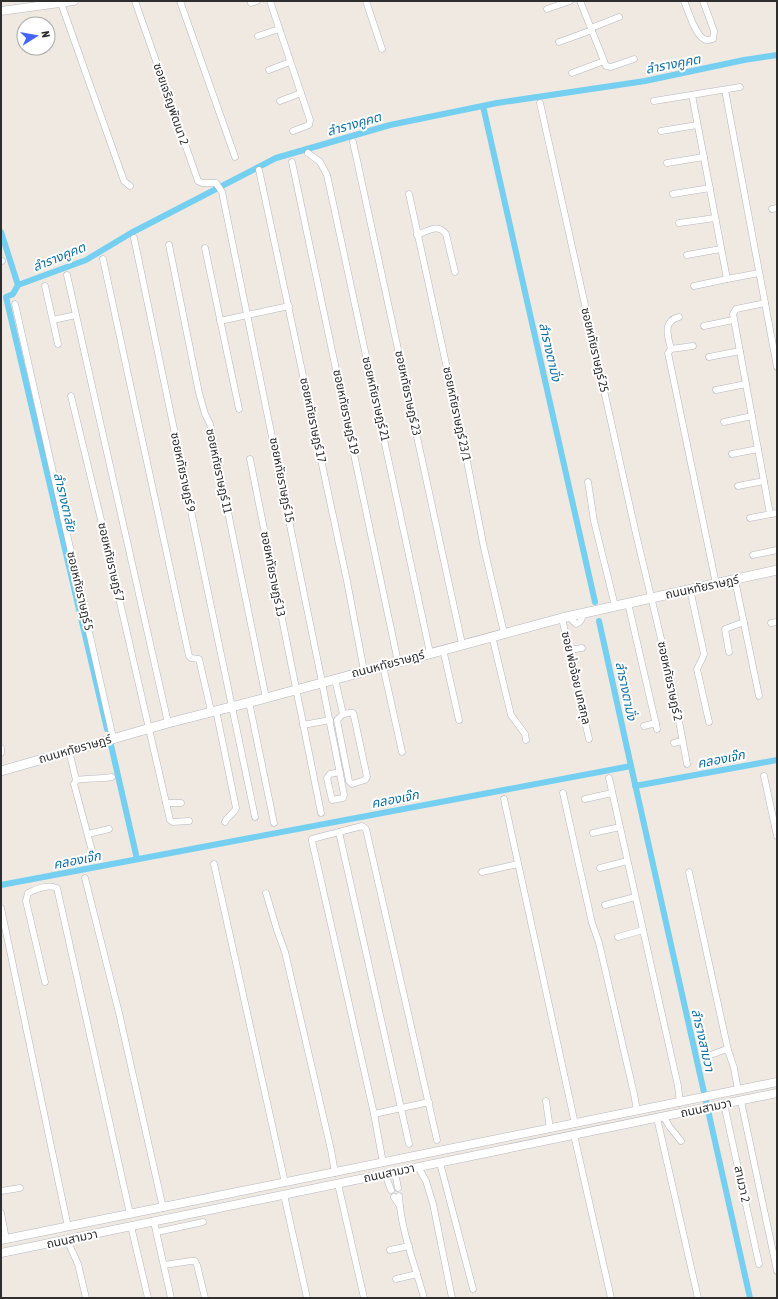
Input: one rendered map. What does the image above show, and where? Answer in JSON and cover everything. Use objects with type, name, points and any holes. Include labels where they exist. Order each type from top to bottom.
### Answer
[{"type":"main road","name":"ถนนหทัยราษฎร์","points":[[1,770],[149,728],[565,617],[777,570]]},
{"type":"street","points":[[1,11],[24,4],[61,3],[74,1]]},
{"type":"street","name":"ซอยเจริญพัฒนา 2","points":[[135,1],[198,181],[202,183],[216,183],[221,189]]},
{"type":"street","points":[[180,1],[236,157]]},
{"type":"street","points":[[270,1],[310,123],[293,131]]},
{"type":"street","points":[[366,1],[382,49]]},
{"type":"street","points":[[547,9],[570,1]]},
{"type":"street","points":[[580,1],[606,66],[611,67],[634,59]]},
{"type":"street","points":[[684,1],[698,34],[702,39],[708,41],[713,39],[714,31],[703,1]]},
{"type":"street","points":[[61,3],[124,181],[130,186]]},
{"type":"street","points":[[559,42],[618,17]]},
{"type":"street","points":[[258,36],[278,29]]},
{"type":"street","points":[[572,73],[604,61]]},
{"type":"street","points":[[269,70],[290,62]]},
{"type":"street","points":[[654,101],[740,87]]},
{"type":"street","points":[[725,90],[777,367]]},
{"type":"street","points":[[280,101],[301,93]]},
{"type":"street","points":[[692,95],[727,279]]},
{"type":"street","name":"ซอยหทัยราษฎร์ 25","points":[[540,103],[651,598]]},
{"type":"street","points":[[661,132],[698,125]]},
{"type":"street","name":"ซอยหทัยราษฎร์ 23","points":[[353,142],[462,644]]},
{"type":"street","name":"ซอยหทัยราษฎร์ 21","points":[[308,153],[320,162],[327,175],[430,653]]},
{"type":"street","points":[[667,163],[704,157]]},
{"type":"street","name":"ซอยหทัยราษฎร์ 19","points":[[292,162],[398,662]]},
{"type":"street","name":"ซอยหทัยราษฎร์ 17","points":[[259,170],[345,573],[364,671]]},
{"type":"street","points":[[673,194],[710,188]]},
{"type":"street","name":"ซอยหทัยราษฎร์ 15","points":[[221,189],[340,772]]},
{"type":"street","name":"ซอยหทัยราษฎร์ 23/1","points":[[409,194],[442,342],[484,548],[504,633]]},
{"type":"street","points":[[680,224],[715,218]]},
{"type":"street","points":[[417,235],[437,228],[443,230],[446,234],[455,272]]},
{"type":"street","name":"ซอยหทัยราษฎร์ 9","points":[[134,238],[255,817]]},
{"type":"street","name":"ซอยหทัยราษฎร์ 11","points":[[169,245],[199,393],[205,414],[210,424],[266,698]]},
{"type":"street","points":[[205,248],[239,409]]},
{"type":"street","points":[[687,255],[721,249]]},
{"type":"street","points":[[103,258],[189,656],[191,658],[199,659],[214,711],[236,808],[235,812],[226,818],[225,822]]},
{"type":"street","points":[[694,286],[759,273]]},
{"type":"street","points":[[67,275],[168,723]]},
{"type":"street","points":[[45,286],[58,344]]},
{"type":"street","points":[[750,518],[774,514],[764,481],[733,320],[733,312],[736,309],[765,303]]},
{"type":"street","name":"ซอยหทัยราษฎร์ 5","points":[[15,304],[113,738]]},
{"type":"street","points":[[220,321],[289,306]]},
{"type":"street","points":[[53,320],[76,315]]},
{"type":"street","points":[[679,317],[674,318],[669,323],[667,328],[671,349],[668,353],[716,584]]},
{"type":"street","points":[[704,326],[733,320]]},
{"type":"street","points":[[671,349],[693,346]]},
{"type":"street","points":[[709,358],[740,351]]},
{"type":"street","points":[[716,390],[746,384]]},
{"type":"street","name":"ซอยหทัยราษฎร์ 7","points":[[71,396],[166,803],[172,821],[189,821]]},
{"type":"street","points":[[724,422],[752,416]]},
{"type":"street","points":[[732,454],[758,449]]},
{"type":"street","name":"ซอยหทัยราษฎร์ 13","points":[[250,459],[321,814]]},
{"type":"street","points":[[738,486],[764,481]]},
{"type":"street","points":[[588,482],[594,521],[615,606]]},
{"type":"street","points":[[753,555],[777,550]]},
{"type":"street","points":[[735,580],[759,696]]},
{"type":"street","points":[[690,589],[704,654],[697,669],[709,722]]},
{"type":"street","name":"ซอยหทัยราษฎร์ 2","points":[[651,598],[673,689],[687,764]]},
{"type":"street","points":[[628,603],[657,726],[644,726]]},
{"type":"street","name":"ซอย พ่อจ้อย นกสกุล","points":[[565,617],[569,650],[589,739]]},
{"type":"street","points":[[729,652],[725,629],[744,622]]},
{"type":"street","points":[[492,636],[511,715],[525,734],[526,740]]},
{"type":"street","points":[[569,650],[582,648]]},
{"type":"street","points":[[443,650],[459,720]]},
{"type":"street","points":[[383,666],[402,752]]},
{"type":"street","points":[[335,679],[343,714]]},
{"type":"street","points":[[249,702],[274,823]]},
{"type":"street","points":[[350,712],[354,716],[367,777],[365,780],[352,784],[349,781],[338,729],[337,720],[343,714],[350,712]]},
{"type":"street","points":[[303,725],[330,720]]},
{"type":"street","points":[[674,743],[682,741]]},
{"type":"street","points":[[1,748],[1,753]]},
{"type":"street","points":[[69,750],[76,780],[74,784],[92,851]]},
{"type":"street","points":[[764,776],[777,836]]},
{"type":"street","points":[[76,780],[112,777]]},
{"type":"street","points":[[609,778],[678,1086],[680,1103]]},
{"type":"street","points":[[585,799],[612,792]]},
{"type":"street","points":[[563,793],[592,923],[601,950],[637,1111]]},
{"type":"street","points":[[504,799],[575,1124]]},
{"type":"street","points":[[166,803],[181,802]]},
{"type":"street","points":[[383,1163],[374,1114],[312,839],[362,826],[366,829],[437,1140]]},
{"type":"street","points":[[593,833],[620,827]]},
{"type":"street","points":[[88,834],[109,829]]},
{"type":"street","points":[[339,832],[409,1144]]},
{"type":"street","points":[[600,868],[628,861]]},
{"type":"street","points":[[214,864],[285,1183]]},
{"type":"street","points":[[482,872],[518,864]]},
{"type":"street","points":[[689,872],[738,1090]]},
{"type":"street","points":[[85,878],[119,1013],[163,1208]]},
{"type":"street","points":[[44,982],[26,901],[28,893],[39,888],[51,886],[57,888],[130,1214]]},
{"type":"street","points":[[266,893],[276,930],[286,952],[335,1173]]},
{"type":"street","points":[[605,905],[636,897]]},
{"type":"street","points":[[1,908],[68,1227]]},
{"type":"street","points":[[618,937],[643,930]]},
{"type":"street","points":[[708,1056],[728,1050]]},
{"type":"street","name":"ถนนสามวา","points":[[4,1240],[777,1082]]},
{"type":"street","name":"ถนนสามวา","points":[[1,1253],[777,1094]]},
{"type":"street","points":[[546,1101],[550,1129]]},
{"type":"street","points":[[741,1101],[777,1271]]},
{"type":"street","points":[[374,1114],[429,1102]]},
{"type":"street","name":"สามวา 2","points":[[724,1104],[759,1264]]},
{"type":"street","points":[[661,1118],[681,1141]]},
{"type":"street","points":[[661,1118],[698,1298]]},
{"type":"street","points":[[574,1135],[611,1298]]},
{"type":"street","points":[[440,1163],[473,1289]]},
{"type":"street","points":[[418,1167],[426,1181],[433,1204],[452,1298]]},
{"type":"street","points":[[385,1174],[390,1188],[398,1187],[395,1172]]},
{"type":"street","points":[[306,1178],[308,1190]]},
{"type":"street","points":[[338,1184],[364,1298]]},
{"type":"street","points":[[1,1191],[20,1188]]},
{"type":"street","points":[[284,1195],[307,1298]]},
{"type":"street","points":[[397,1197],[424,1298]]},
{"type":"street","points":[[1,1213],[4,1240]]},
{"type":"street","points":[[154,1222],[171,1298]]},
{"type":"street","points":[[157,1232],[203,1222]]},
{"type":"street","points":[[132,1226],[148,1298]]},
{"type":"street","points":[[66,1240],[78,1264],[86,1298]]},
{"type":"street","points":[[390,1250],[409,1246]]},
{"type":"street","points":[[164,1265],[191,1261],[195,1262],[205,1298]]},
{"type":"street","points":[[396,1280],[417,1274]]},
{"type":"waterway","name":"ลำรางคูคต","points":[[1,232],[18,285],[86,260],[131,233],[276,158],[390,125],[497,103],[645,81],[744,60],[777,55]]},
{"type":"waterway","name":"ลำรางตามั่ง","points":[[483,106],[595,602]]},
{"type":"waterway","name":"ลำรางตาลัย","points":[[18,285],[13,294],[6,297],[107,729]]},
{"type":"waterway","name":"ลำรางตามั่ง","points":[[599,621],[631,766]]},
{"type":"waterway","name":"ลำรางตาลัย","points":[[111,745],[137,859]]},
{"type":"waterway","name":"คลองเจ๊ก","points":[[635,786],[777,760]]},
{"type":"waterway","name":"คลองเจ๊ก","points":[[1,885],[631,766],[750,1298]]},
{"type":"water label","name":"ลำรางสามวา","points":[[703,1040]]}]
